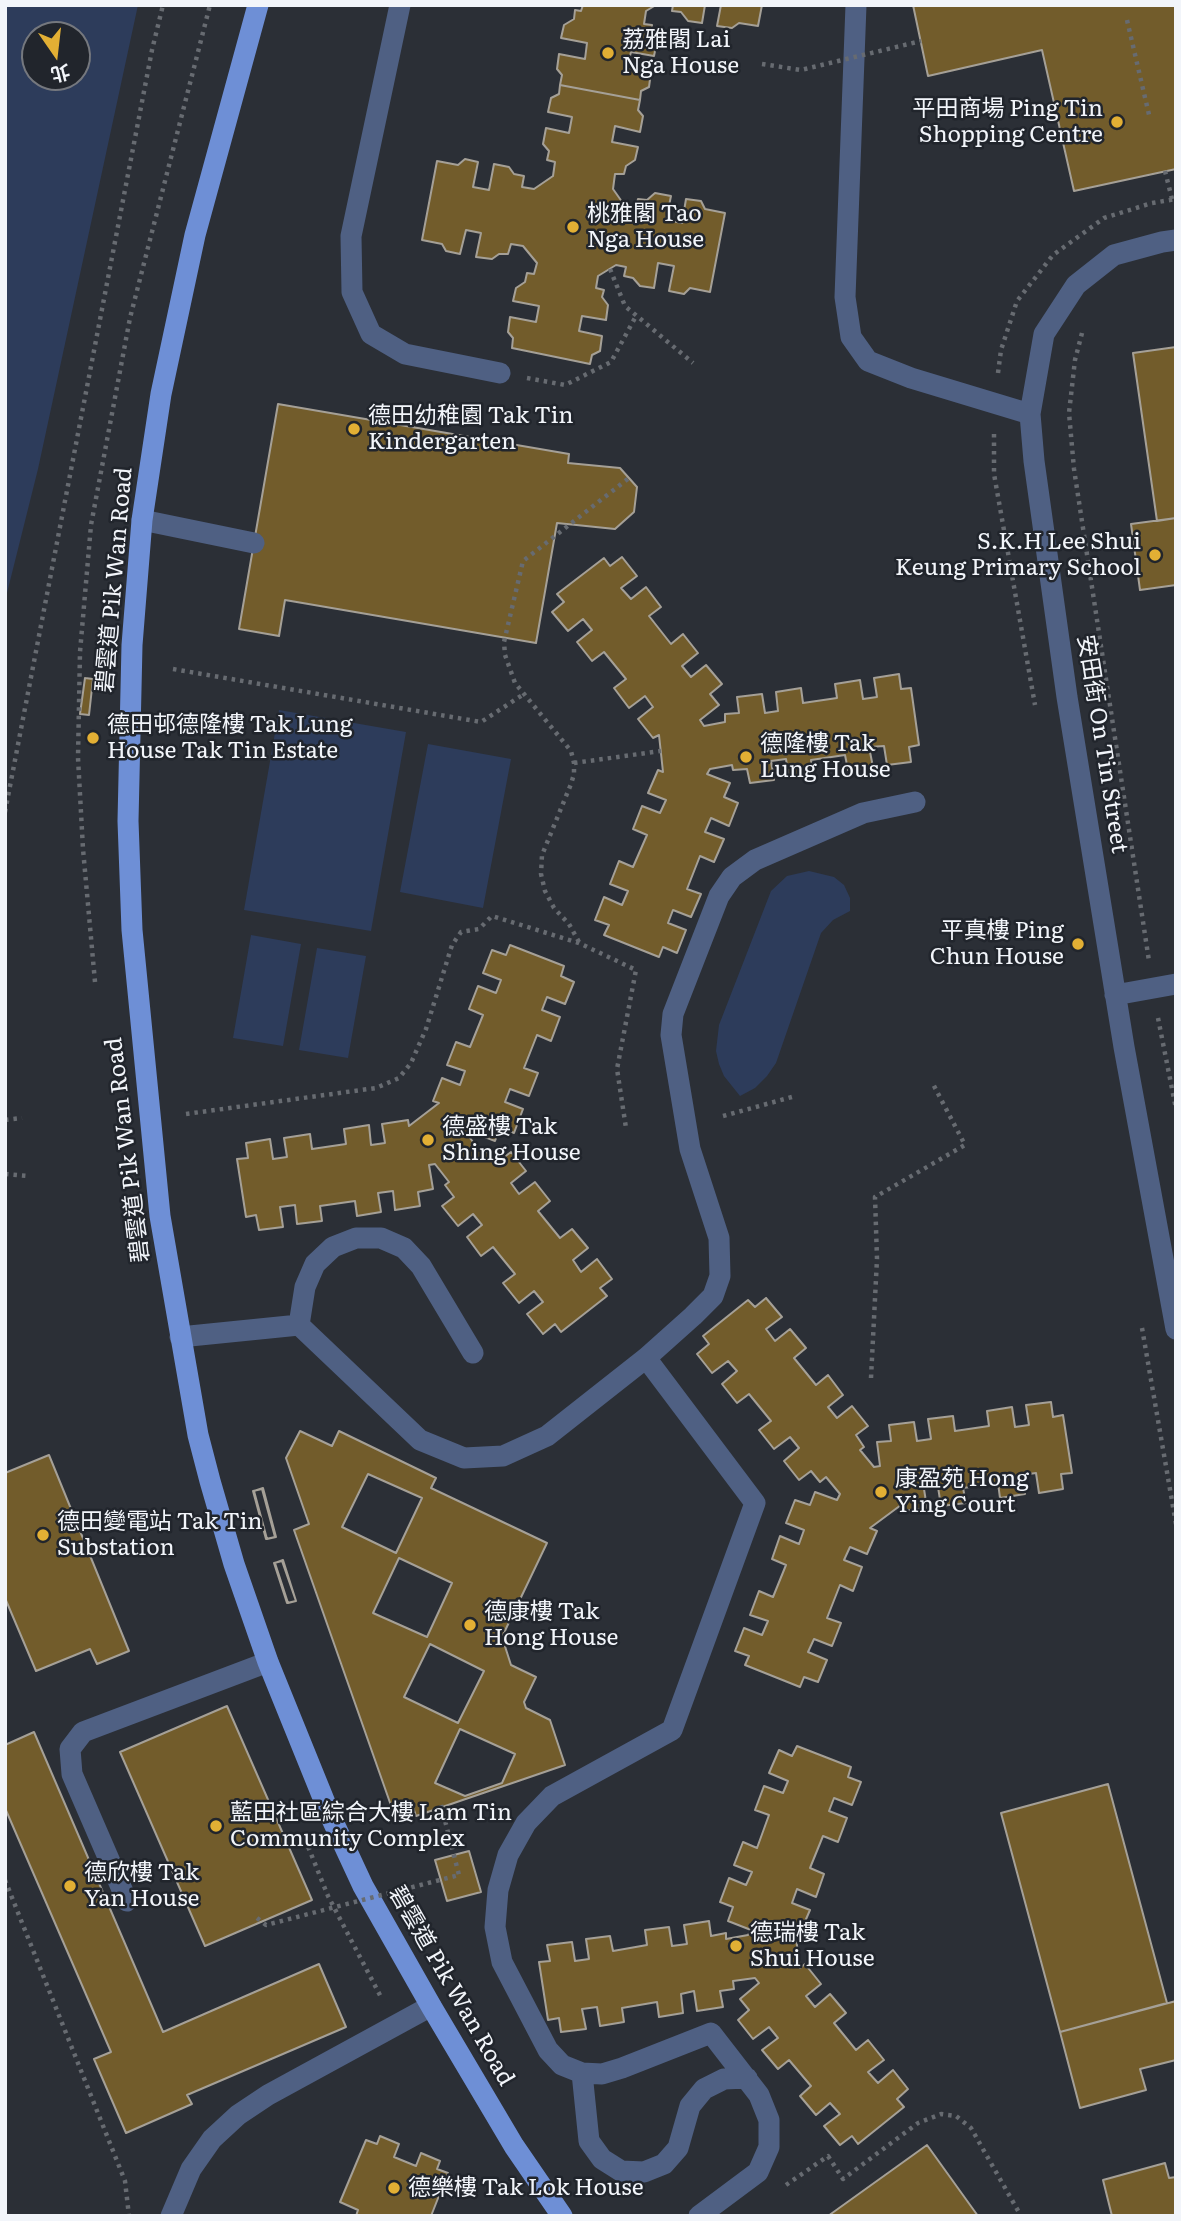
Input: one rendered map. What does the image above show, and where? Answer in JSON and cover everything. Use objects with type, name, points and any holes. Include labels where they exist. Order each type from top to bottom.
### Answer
[{"type":"main road","name":"碧雲道 Pik Wan Road","points":[[258,5],[195,235],[161,394],[142,520],[132,645],[128,821],[132,930],[160,1216],[198,1435],[234,1564],[268,1662],[335,1827],[363,1886],[514,2146],[562,2216]]},
{"type":"street","points":[[400,5],[351,236],[352,292],[371,334],[405,354],[500,373]]},
{"type":"street","points":[[856,5],[845,297],[851,337],[868,361],[911,378],[1030,414]]},
{"type":"street","name":"安田街 On Tin Street","points":[[1176,240],[1114,255],[1076,285],[1044,334],[1030,414],[1034,461],[1067,697],[1115,995],[1176,1329]]},
{"type":"street","points":[[142,520],[254,543]]},
{"type":"street","points":[[180,1337],[299,1325],[420,1440],[464,1458],[503,1456],[547,1436],[646,1357],[713,1296],[720,1276],[719,1238],[690,1149],[671,1035],[673,1014],[719,896],[732,877],[755,860],[863,813],[915,802]]},
{"type":"street","points":[[1115,995],[1176,984]]},
{"type":"street","points":[[299,1325],[306,1287],[315,1265],[333,1247],[345,1242],[356,1238],[381,1238],[404,1248],[421,1266],[473,1353]]},
{"type":"street","points":[[646,1357],[755,1503],[673,1730],[552,1796],[526,1823],[508,1855],[498,1890],[495,1927],[502,1962],[548,2050],[562,2065],[582,2073],[602,2074],[711,2033],[747,2078],[759,2095],[769,2120],[769,2147],[758,2172],[700,2215]]},
{"type":"street","points":[[127,1900],[72,1774],[70,1749],[83,1731],[268,1662]]},
{"type":"street","points":[[171,2216],[191,2169],[212,2139],[238,2115],[268,2095],[431,2006]]},
{"type":"street","points":[[582,2073],[589,2141],[602,2159],[621,2171],[644,2172],[664,2164],[678,2148],[690,2106],[704,2089],[724,2079],[747,2078]]},
{"type":"path","points":[[5,812],[152,50],[163,5]]},
{"type":"path","points":[[1127,20],[1150,119]]},
{"type":"path","points":[[762,64],[801,70],[921,41]]},
{"type":"path","points":[[1165,171],[1172,199],[1176,199]]},
{"type":"path","points":[[610,270],[625,306],[693,363]]},
{"type":"path","points":[[500,373],[565,385],[611,362],[636,316]]},
{"type":"path","points":[[1085,323],[1075,360],[1069,413],[1073,458],[1153,989],[1176,1108]]},
{"type":"path","points":[[579,943],[569,924],[554,908],[545,891],[541,874],[542,855],[571,784],[574,763],[570,751],[524,694],[509,670],[504,642],[523,561],[629,478]]},
{"type":"path","points":[[173,669],[481,722],[524,694]]},
{"type":"path","points":[[574,763],[661,751]]},
{"type":"path","points":[[186,1114],[376,1088],[399,1078],[411,1063],[426,1029],[452,944],[461,932],[479,929],[492,916],[579,943],[636,970],[617,1069],[626,1128]]},
{"type":"path","points":[[93,950],[95,982]]},
{"type":"path","points":[[871,1378],[877,1259],[875,1196],[965,1145],[933,1084]]},
{"type":"path","points":[[723,1116],[792,1097]]},
{"type":"path","points":[[5,1120],[22,1118]]},
{"type":"path","points":[[5,1174],[27,1176]]},
{"type":"path","points":[[257,1918],[266,1925],[459,1875],[441,1805]]},
{"type":"path","points":[[5,1880],[125,2181],[129,2216]]},
{"type":"path","points":[[785,2186],[828,2156],[843,2179],[918,2123],[941,2114],[956,2116],[971,2128],[1021,2216]]},
{"type":"shaded area","points":[[5,5],[138,5],[38,469],[5,601]]},
{"type":"shaded area","points":[[279,710],[406,732],[371,931],[244,910]]},
{"type":"shaded area","points":[[428,744],[511,759],[483,908],[400,892]]},
{"type":"shaded area","points":[[809,871],[834,877],[844,885],[850,898],[850,911],[833,920],[821,933],[776,1063],[755,1088],[740,1096],[724,1076],[719,1064],[716,1051],[719,1025],[771,891],[787,876]]},
{"type":"shaded area","points":[[251,935],[301,944],[283,1046],[233,1038]]},
{"type":"shaded area","points":[[317,948],[366,956],[348,1058],[299,1050]]},
{"type":"building","name":"荔雅閣 Lai Nga House","points":[[583,5],[656,5],[646,11],[644,24],[652,25],[651,33],[657,41],[654,56],[631,52],[627,67],[651,72],[649,87],[641,91],[640,100],[560,85],[562,75],[557,69],[559,54],[585,59],[587,43],[561,38],[564,25],[574,19],[575,10],[581,11]]},
{"type":"building","name":"荔雅閣 Lai Nga House","points":[[673,5],[705,5],[702,23],[688,21],[681,12],[672,11]]},
{"type":"building","name":"荔雅閣 Lai Nga House","points":[[721,5],[762,5],[758,26],[739,23],[732,28],[717,26]]},
{"type":"building","name":"平田商場 Ping Tin Shopping Centre","points":[[913,5],[1176,5],[1176,169],[1074,191],[1042,50],[928,76]]},
{"type":"building","name":"桃雅閣 Tao Nga House","points":[[560,85],[640,100],[638,110],[643,116],[640,132],[615,126],[612,142],[638,147],[635,160],[626,166],[624,174],[615,174],[613,189],[625,206],[636,208],[638,199],[647,200],[655,193],[671,196],[666,220],[682,223],[686,199],[701,201],[705,209],[725,213],[710,292],[690,288],[684,294],[669,291],[674,266],[658,263],[654,288],[640,286],[633,278],[624,276],[626,267],[616,265],[598,276],[596,288],[604,290],[602,297],[608,305],[606,320],[582,316],[579,331],[602,336],[600,351],[592,355],[590,364],[512,348],[513,338],[508,332],[510,317],[536,322],[539,306],[513,301],[516,288],[525,282],[527,273],[534,274],[537,263],[523,246],[511,244],[508,254],[499,254],[492,259],[476,257],[481,233],[466,230],[460,254],[446,251],[442,244],[422,240],[437,161],[458,165],[465,159],[478,162],[473,187],[489,190],[494,164],[509,167],[514,174],[524,176],[522,187],[534,189],[553,176],[555,162],[547,160],[549,151],[543,144],[546,128],[569,133],[572,117],[548,112],[551,98],[559,94]]},
{"type":"building","points":[[1176,347],[1176,518],[1157,521],[1133,353]]},
{"type":"building","points":[[278,404],[569,454],[568,463],[620,468],[637,487],[634,512],[615,529],[557,523],[536,643],[285,600],[279,636],[239,629]]},
{"type":"building","name":"S.K.H Lee Shui Keung Primary School","points":[[1176,518],[1176,585],[1140,590],[1131,524]]},
{"type":"building","name":"德隆樓 Tak Lung House","points":[[622,557],[637,576],[621,588],[631,599],[646,587],[661,607],[649,616],[671,644],[683,634],[698,653],[682,666],[691,677],[706,665],[722,684],[710,694],[719,705],[700,720],[704,726],[725,722],[725,714],[739,713],[737,697],[762,694],[765,713],[778,711],[776,692],[801,688],[803,703],[837,698],[835,684],[860,680],[863,699],[877,697],[874,678],[899,674],[901,689],[911,688],[919,745],[909,747],[911,762],[887,765],[884,746],[869,747],[873,767],[848,770],[845,755],[811,760],[813,775],[789,778],[786,759],[771,761],[774,780],[750,783],[747,769],[733,770],[732,765],[710,769],[707,774],[730,783],[724,797],[738,803],[729,826],[711,818],[705,832],[724,839],[714,862],[700,856],[687,889],[701,894],[691,917],[673,910],[668,923],[686,930],[677,953],[663,947],[659,957],[604,935],[609,925],[595,920],[604,897],[622,905],[628,891],[610,884],[619,861],[633,867],[647,835],[633,829],[642,806],[660,813],[666,800],[648,793],[658,770],[663,772],[659,735],[653,738],[638,719],[653,707],[645,696],[629,708],[614,688],[626,679],[604,652],[592,661],[577,642],[592,630],[583,619],[568,631],[552,612],[564,602],[557,594],[604,558],[610,566]]},
{"type":"building","points":[[85,678],[93,679],[89,715],[80,714]]},
{"type":"building","name":"德盛樓 Tak Shing House","points":[[510,945],[564,966],[561,976],[574,982],[565,1004],[547,997],[542,1010],[560,1017],[551,1041],[537,1035],[524,1068],[538,1073],[529,1096],[510,1089],[505,1102],[523,1109],[514,1133],[500,1127],[495,1141],[472,1132],[470,1138],[483,1155],[489,1150],[499,1161],[511,1152],[526,1171],[511,1183],[519,1194],[535,1182],[550,1201],[538,1211],[560,1238],[572,1229],[588,1248],[573,1260],[581,1272],[597,1259],[612,1279],[600,1288],[607,1296],[561,1332],[555,1324],[543,1334],[527,1314],[543,1302],[534,1291],[519,1303],[503,1283],[515,1274],[493,1247],[481,1256],[467,1237],[482,1225],[473,1214],[458,1226],[442,1206],[454,1197],[445,1185],[449,1182],[435,1164],[429,1165],[433,1189],[418,1192],[420,1206],[395,1210],[393,1191],[378,1193],[381,1212],[357,1216],[355,1201],[320,1206],[322,1221],[297,1224],[295,1205],[280,1207],[283,1227],[259,1230],[256,1215],[246,1217],[237,1159],[248,1158],[246,1143],[270,1139],[273,1159],[287,1157],[284,1138],[310,1134],[312,1149],[346,1144],[344,1129],[369,1125],[371,1145],[385,1143],[382,1124],[408,1120],[409,1126],[439,1103],[433,1101],[442,1078],[460,1085],[465,1071],[447,1065],[456,1042],[470,1047],[483,1015],[469,1009],[478,986],[496,993],[501,980],[483,973],[492,950],[506,955]]},
{"type":"building","name":"康盈苑 Hong Ying Court","points":[[766,1298],[782,1317],[766,1329],[775,1341],[790,1329],[806,1348],[794,1358],[816,1385],[828,1375],[843,1395],[828,1407],[837,1418],[852,1406],[868,1426],[856,1435],[864,1447],[860,1450],[874,1467],[880,1466],[877,1442],[891,1441],[889,1425],[914,1422],[917,1441],[931,1439],[928,1419],[953,1416],[955,1431],[989,1426],[987,1411],[1012,1407],[1015,1427],[1029,1425],[1026,1405],[1051,1402],[1053,1417],[1063,1415],[1072,1473],[1061,1474],[1063,1489],[1039,1493],[1036,1473],[1022,1475],[1025,1494],[1000,1498],[998,1483],[963,1488],[966,1503],[941,1506],[938,1487],[924,1489],[927,1508],[902,1511],[901,1505],[870,1528],[877,1531],[867,1554],[850,1547],[844,1560],[862,1567],[853,1591],[840,1585],[827,1618],[841,1623],[832,1646],[814,1639],[808,1652],[827,1660],[818,1682],[804,1677],[800,1687],[745,1665],[749,1656],[735,1651],[744,1628],[762,1635],[768,1621],[750,1615],[759,1591],[773,1597],[786,1565],[772,1559],[780,1536],[799,1544],[804,1530],[786,1523],[795,1500],[810,1505],[815,1492],[837,1500],[840,1494],[826,1477],[820,1482],[811,1471],[799,1480],[784,1461],[799,1448],[790,1437],[774,1449],[759,1430],[771,1421],[749,1394],[737,1403],[722,1384],[737,1371],[728,1361],[712,1373],[697,1354],[709,1344],[703,1336],[748,1300],[755,1307]]},
{"type":"building","name":"德康樓 Tak Hong House","points":[[300,1431],[332,1446],[339,1431],[436,1478],[431,1488],[547,1543],[502,1637],[511,1665],[536,1677],[524,1702],[526,1708],[550,1720],[565,1765],[416,1816],[413,1807],[394,1814],[294,1530],[309,1524],[286,1458]],"holes":[[[368,1474],[422,1498],[396,1553],[342,1527]],[[399,1558],[452,1583],[427,1637],[373,1613]],[[430,1644],[484,1671],[458,1723],[404,1697]],[[460,1729],[515,1754],[502,1783],[465,1796],[435,1783]]]},
{"type":"building","name":"德田變電站 Tak Tin Substation","points":[[49,1455],[129,1651],[97,1664],[90,1649],[36,1671],[5,1598],[5,1473]]},
{"type":"building","points":[[263,1488],[276,1537],[267,1539],[254,1491]]},
{"type":"building","points":[[262,1489],[275,1537],[266,1539],[253,1491]]},
{"type":"building","points":[[283,1560],[296,1601],[288,1603],[275,1563]]},
{"type":"building","points":[[282,1561],[296,1601],[287,1603],[274,1563]]},
{"type":"building","name":"藍田社區綜合大樓 Lam Tin Community Complex","points":[[227,1706],[312,1900],[205,1946],[120,1752]]},
{"type":"building","name":"德欣樓 Tak Yan House","points":[[34,1732],[163,2032],[319,1964],[346,2027],[187,2095],[192,2104],[126,2133],[94,2059],[111,2052],[5,1808],[5,1745]]},
{"type":"building","name":"德瑞樓 Tak Shui House","points":[[797,1746],[851,1767],[848,1777],[861,1782],[852,1805],[834,1798],[829,1811],[847,1818],[838,1842],[823,1836],[810,1868],[824,1874],[816,1897],[797,1889],[792,1903],[810,1910],[800,1933],[795,1931],[800,1968],[805,1964],[821,1984],[806,1996],[815,2007],[830,1994],[846,2013],[834,2023],[856,2050],[868,2040],[884,2060],[868,2072],[878,2083],[893,2070],[908,2089],[897,2099],[904,2107],[858,2144],[852,2136],[840,2145],[824,2126],[840,2114],[830,2103],[816,2115],[800,2096],[811,2086],[789,2060],[778,2069],[762,2050],[778,2038],[769,2027],[753,2039],[738,2020],[749,2010],[740,1999],[759,1983],[755,1978],[733,1981],[734,1989],[720,1991],[723,2007],[697,2011],[694,1991],[681,1994],[683,2013],[659,2017],[657,2002],[622,2008],[624,2022],[600,2026],[597,2007],[582,2009],[586,2029],[561,2032],[559,2018],[548,2020],[539,1962],[550,1961],[547,1945],[572,1942],[575,1961],[589,1959],[586,1939],[610,1936],[613,1951],[647,1945],[645,1930],[669,1927],[672,1946],[687,1944],[684,1925],[709,1921],[711,1936],[726,1933],[726,1939],[748,1935],[751,1930],[728,1921],[733,1907],[720,1902],[729,1878],[746,1885],[752,1872],[734,1865],[743,1842],[757,1848],[769,1815],[755,1810],[764,1786],[783,1793],[788,1781],[769,1773],[779,1750],[792,1756]]},
{"type":"building","points":[[1108,1784],[1167,2003],[1060,2032],[1001,1813]]},
{"type":"building","points":[[469,1851],[481,1892],[447,1901],[435,1860]]},
{"type":"building","points":[[1176,2001],[1176,2060],[1140,2069],[1146,2090],[1080,2108],[1060,2032]]},
{"type":"building","name":"德樂樓 Tak Lok House","points":[[380,2136],[399,2144],[394,2157],[416,2166],[421,2153],[440,2161],[437,2169],[448,2173],[431,2216],[356,2216],[358,2210],[340,2202],[366,2140],[377,2144]]},
{"type":"building","points":[[927,2145],[978,2216],[828,2216]]},
{"type":"building","points":[[1165,2163],[1169,2178],[1176,2177],[1176,2216],[1112,2216],[1103,2180]]},
{"type":"place","name":"荔雅閣 Lai Nga House","points":[[608,53]]},
{"type":"place","name":"平田商場 Ping Tin Shopping Centre","points":[[1117,122]]},
{"type":"place","name":"桃雅閣 Tao Nga House","points":[[573,227]]},
{"type":"place","name":"德田幼稚園 Tak Tin Kindergarten","points":[[354,429]]},
{"type":"place","name":"S.K.H Lee Shui Keung Primary School","points":[[1155,555]]},
{"type":"place","name":"德田邨德隆樓 Tak Lung House Tak Tin Estate","points":[[93,738]]},
{"type":"place","name":"德隆樓 Tak Lung House","points":[[746,757]]},
{"type":"place","name":"平真樓 Ping Chun House","points":[[1078,944]]},
{"type":"place","name":"德盛樓 Tak Shing House","points":[[428,1140]]},
{"type":"place","name":"康盈苑 Hong Ying Court","points":[[881,1492]]},
{"type":"place","name":"德田變電站 Tak Tin Substation","points":[[43,1535]]},
{"type":"place","name":"德康樓 Tak Hong House","points":[[470,1625]]},
{"type":"place","name":"藍田社區綜合大樓 Lam Tin Community Complex","points":[[216,1826]]},
{"type":"place","name":"德欣樓 Tak Yan House","points":[[70,1886]]},
{"type":"place","name":"德瑞樓 Tak Shui House","points":[[736,1946]]},
{"type":"place","name":"德樂樓 Tak Lok House","points":[[394,2188]]}]
